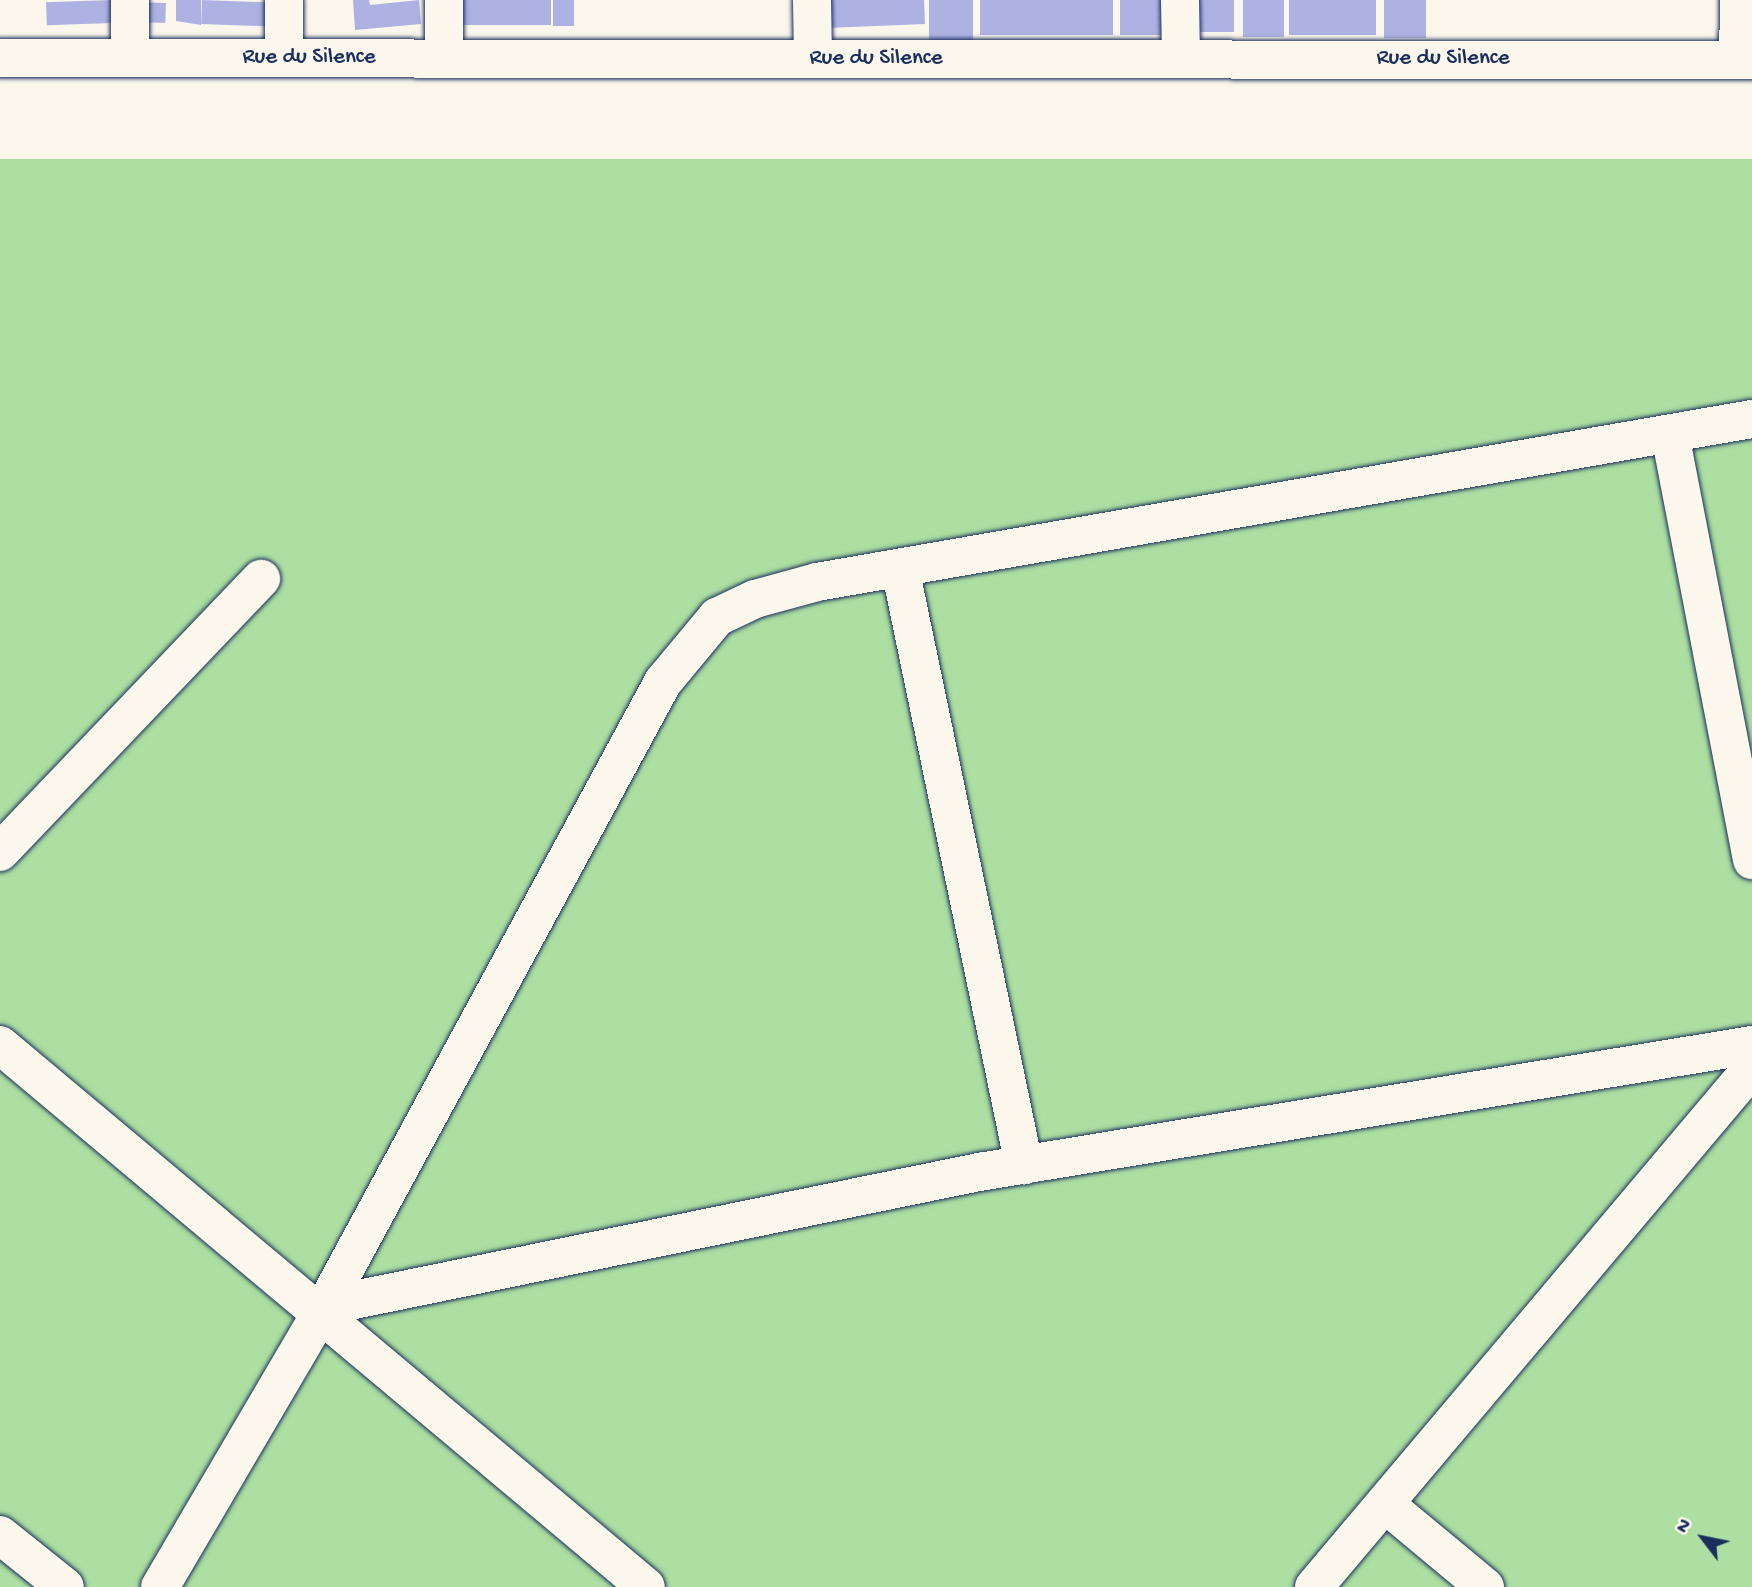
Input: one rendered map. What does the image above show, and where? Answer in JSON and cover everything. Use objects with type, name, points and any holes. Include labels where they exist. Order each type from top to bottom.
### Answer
[{"type":"street","points":[[130,0],[130,58]]},
{"type":"street","points":[[284,0],[284,58]]},
{"type":"street","points":[[444,0],[444,58]]},
{"type":"street","points":[[812,0],[813,59]]},
{"type":"street","points":[[1180,0],[1181,59]]},
{"type":"street","points":[[1739,0],[1745,60]]},
{"type":"street","name":"Rue du Silence","points":[[0,58],[1745,60]]},
{"type":"street","points":[[160,1587],[323,1307],[684,650],[717,617],[755,598],[900,568],[1752,419]]},
{"type":"street","points":[[1670,434],[1752,860]]},
{"type":"street","points":[[900,568],[1024,1165]]},
{"type":"street","points":[[0,852],[261,579]]},
{"type":"street","points":[[0,1045],[323,1307],[646,1587]]},
{"type":"street","points":[[323,1307],[1024,1165],[1751,1065]]},
{"type":"street","points":[[1314,1587],[1751,1065]]},
{"type":"street","points":[[1385,1504],[1485,1587]]},
{"type":"street","points":[[0,1535],[65,1587]]},
{"type":"green space","points":[[0,159],[1752,159],[1752,1587],[0,1587]]},
{"type":"building","points":[[111,0],[112,23],[47,25],[46,2]]},
{"type":"building","points":[[176,0],[201,0],[201,25],[176,21]]},
{"type":"building","points":[[202,0],[266,2],[265,26],[201,24]]},
{"type":"building","points":[[353,0],[369,0],[370,5],[419,0],[421,24],[355,30]]},
{"type":"building","points":[[453,0],[551,0],[551,25],[453,25]]},
{"type":"building","points":[[553,0],[574,0],[574,26],[553,26]]},
{"type":"building","points":[[825,0],[924,0],[925,24],[826,28]]},
{"type":"building","points":[[929,0],[973,0],[973,43],[929,43]]},
{"type":"building","points":[[980,0],[1113,0],[1113,35],[980,35]]},
{"type":"building","points":[[1120,0],[1168,0],[1168,35],[1120,35]]},
{"type":"building","points":[[1190,0],[1234,0],[1234,32],[1190,32]]},
{"type":"building","points":[[1243,0],[1284,0],[1284,37],[1243,37]]},
{"type":"building","points":[[1289,0],[1376,0],[1376,35],[1289,35]]},
{"type":"building","points":[[1384,0],[1426,0],[1426,38],[1384,38]]},
{"type":"building","points":[[135,2],[166,3],[165,23],[134,22]]}]
